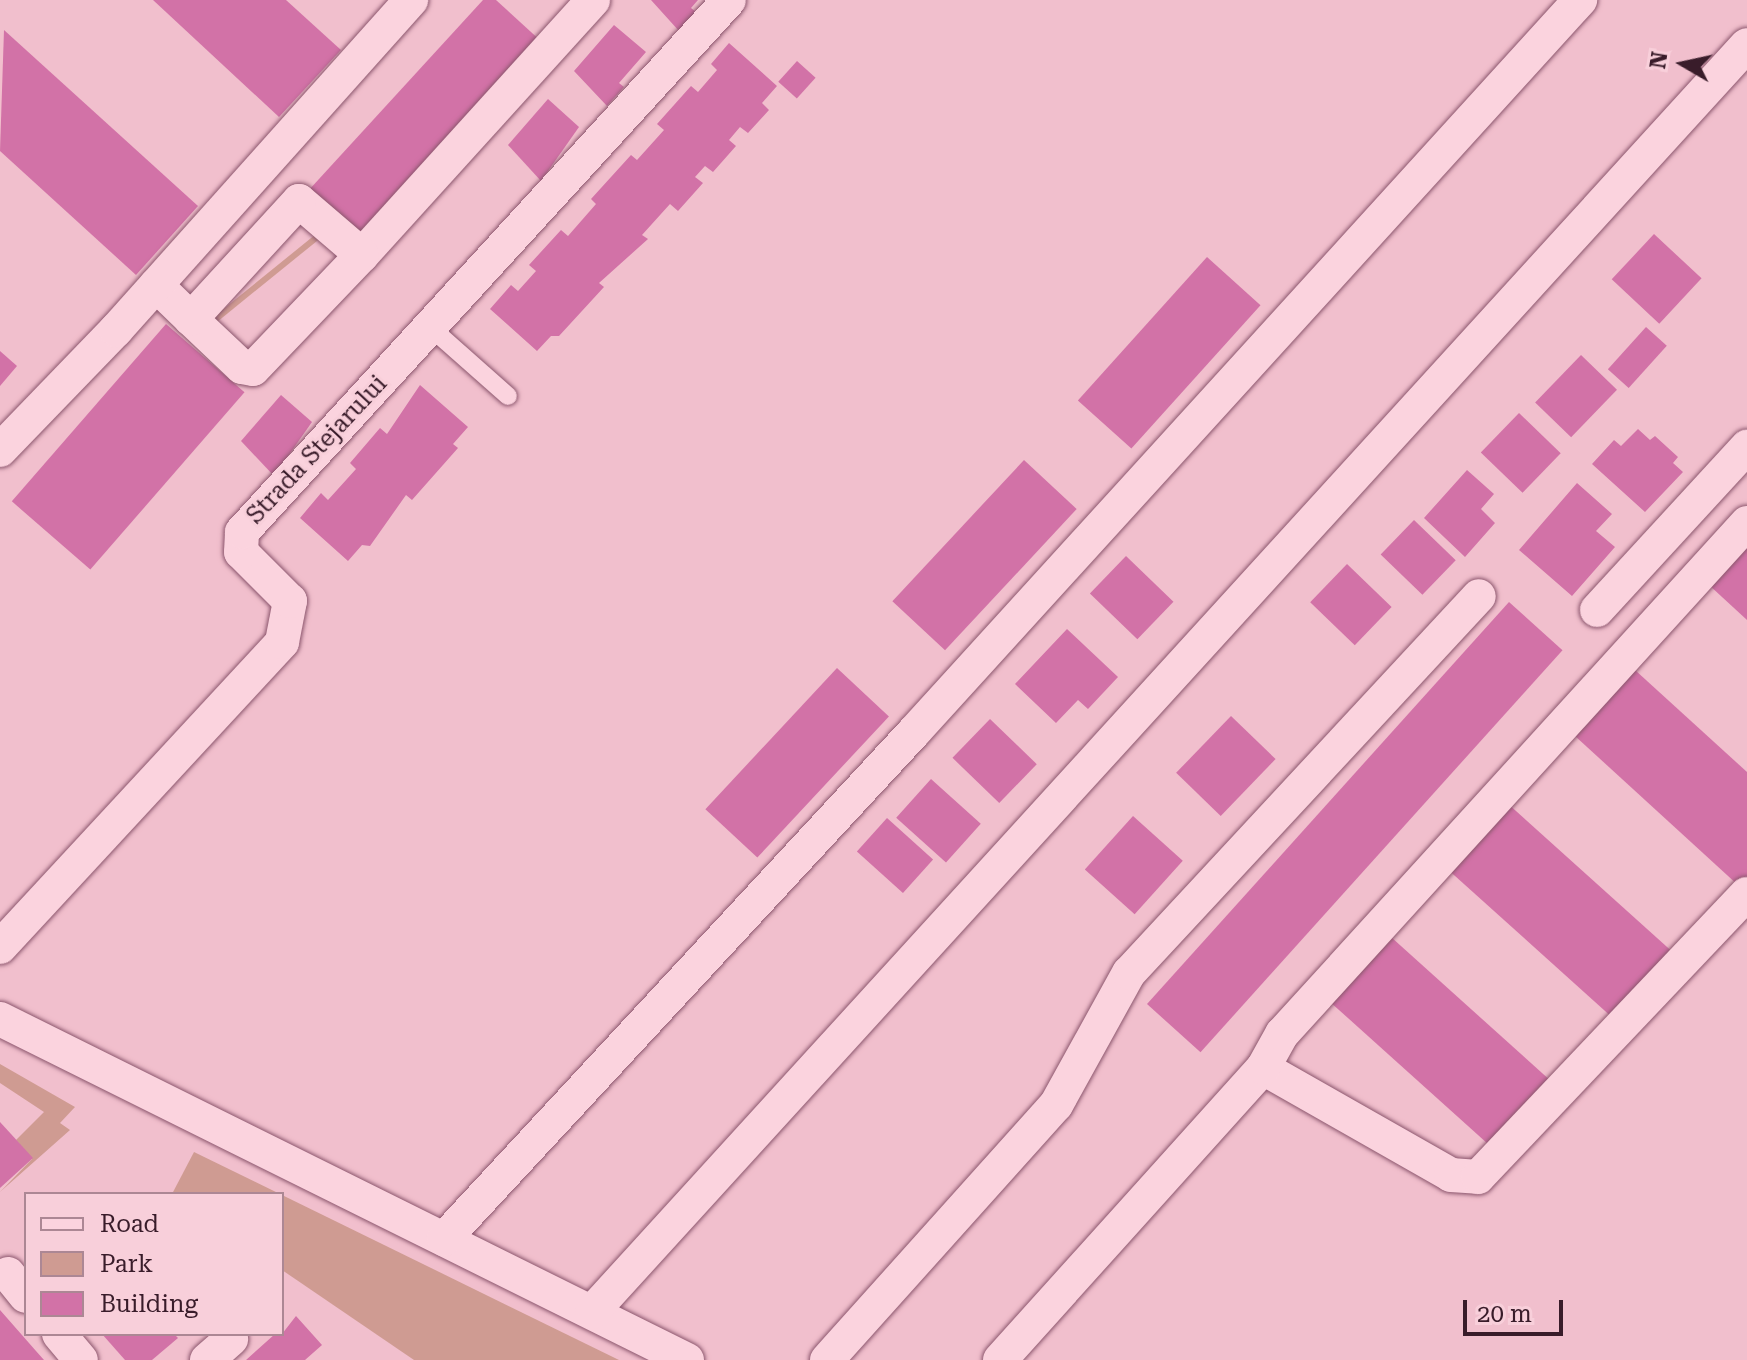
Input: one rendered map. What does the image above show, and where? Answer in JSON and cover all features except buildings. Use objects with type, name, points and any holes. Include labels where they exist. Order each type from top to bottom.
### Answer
[{"type":"street","points":[[0,450],[156,285],[411,0]]},
{"type":"street","points":[[156,285],[242,367],[260,367],[593,0]]},
{"type":"street","name":"Strada Stejarului","points":[[0,947],[282,642],[290,601],[241,552],[242,532],[729,0]]},
{"type":"street","points":[[444,1239],[914,732],[1580,0]]},
{"type":"street","points":[[592,1312],[1747,45]]},
{"type":"street","points":[[191,319],[299,201],[362,255]]},
{"type":"street","points":[[1597,610],[1747,447]]},
{"type":"street","points":[[1000,1360],[1263,1068],[1282,1034],[1747,523]]},
{"type":"street","points":[[827,1360],[1056,1105],[1129,973],[1479,596]]},
{"type":"street","points":[[1263,1068],[1451,1175],[1478,1177],[1747,894]]},
{"type":"street","points":[[0,1019],[687,1360]]},
{"type":"street","points":[[61,1336],[81,1360]]},
{"type":"lane","points":[[430,327],[508,396]]},
{"type":"green space","points":[[321,230],[325,235],[215,323],[211,319]]},
{"type":"green space","points":[[0,1064],[75,1107],[60,1123],[70,1130],[0,1192],[32,1159],[16,1140],[44,1112],[0,1083]]},
{"type":"green space","points":[[194,1152],[276,1192],[173,1192]]},
{"type":"green space","points":[[284,1196],[619,1360],[414,1360],[284,1271]]}]
